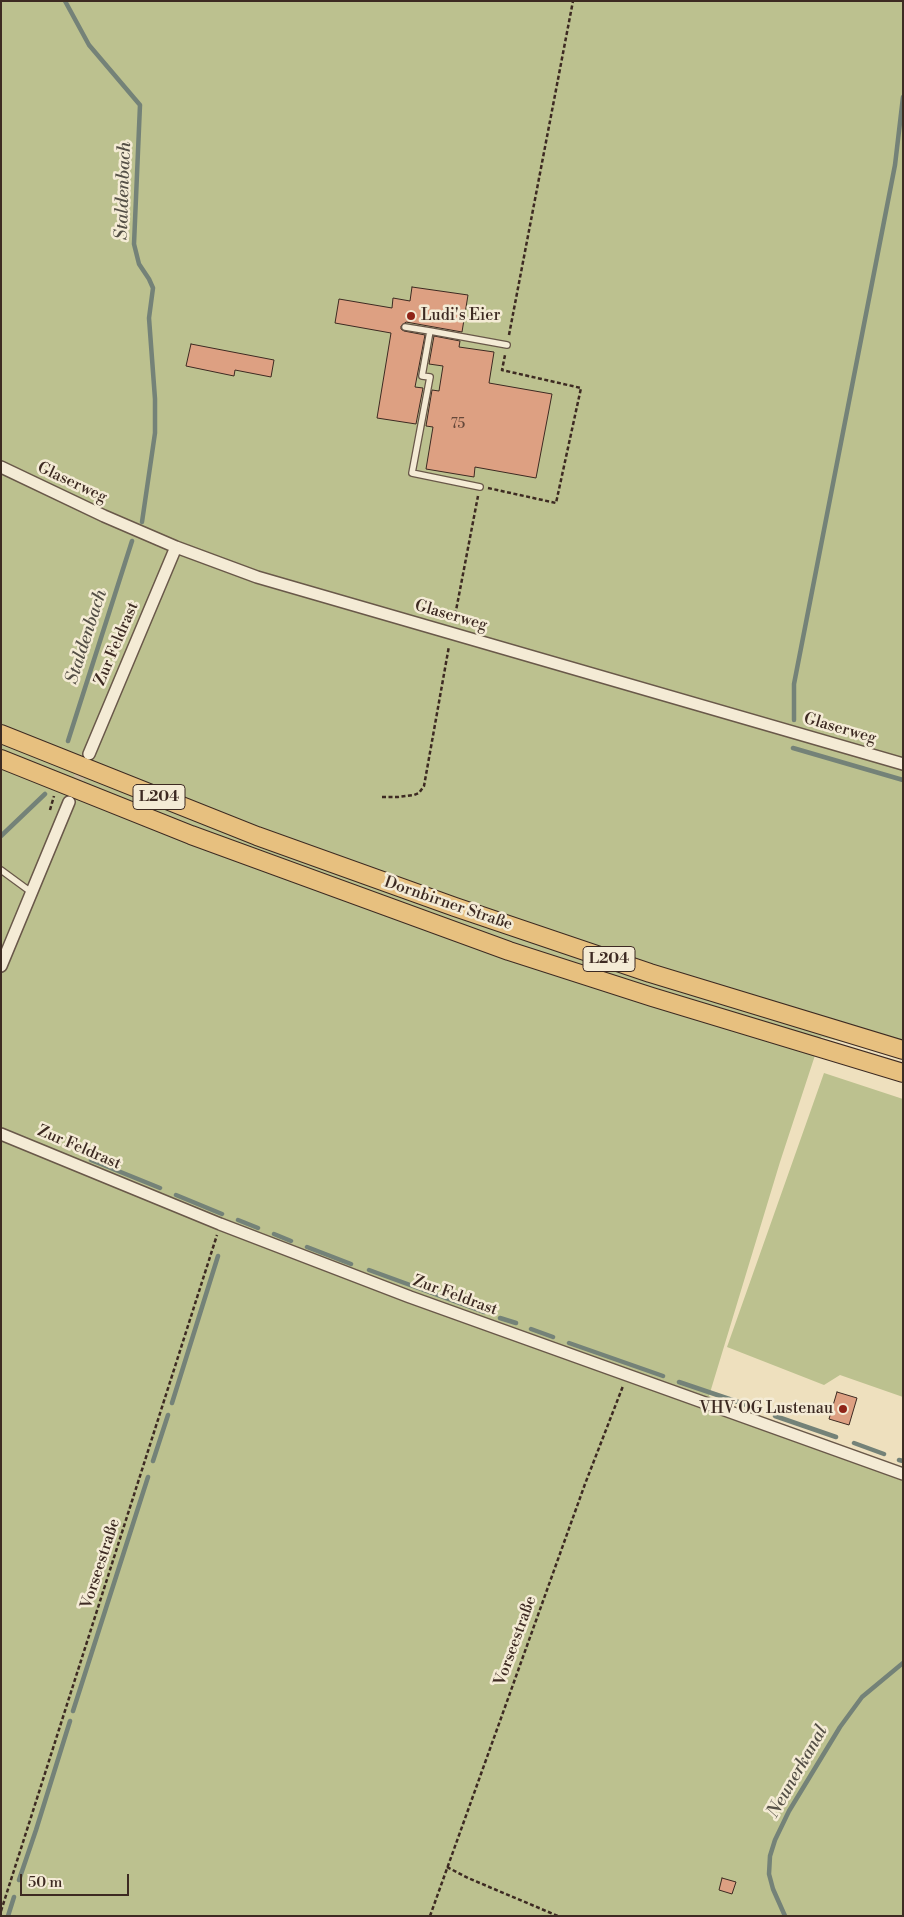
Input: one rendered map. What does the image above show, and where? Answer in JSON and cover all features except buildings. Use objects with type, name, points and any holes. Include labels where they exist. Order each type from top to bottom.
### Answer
[{"type":"main road","name":"Dornbirner Straße","points":[[1,734],[257,836],[455,907],[650,973],[903,1050]]},
{"type":"main road","name":"Dornbirner Straße","points":[[1,759],[200,838],[509,950],[662,1000],[903,1073]]},
{"type":"street","name":"Glaserweg","points":[[1,467],[104,516],[176,547],[258,577],[903,764]]},
{"type":"street","name":"Zur Feldrast","points":[[89,754],[176,547]]},
{"type":"street","points":[[1,966],[69,802]]},
{"type":"street","name":"Zur Feldrast","points":[[1,1134],[220,1224],[410,1297],[903,1474]]},
{"type":"lane","points":[[405,327],[507,345]]},
{"type":"lane","points":[[430,331],[422,376],[430,378],[412,473],[480,487]]},
{"type":"lane","points":[[1,870],[31,892]]},
{"type":"path","points":[[382,797],[398,798],[414,795],[424,786],[451,633],[480,487],[556,503],[581,388],[502,370],[573,1]]},
{"type":"path","name":"Vorseestraße","points":[[1,1911],[220,1224]]},
{"type":"path","name":"Vorseestraße","points":[[430,1916],[627,1375]]},
{"type":"path","points":[[447,1868],[558,1916]]},
{"type":"green space","points":[[1,1],[903,1],[903,1055],[821,1037],[780,1162],[709,1396],[804,1443],[903,1481],[903,1916],[1,1916]]},
{"type":"green space","points":[[824,1073],[903,1099],[903,1397],[840,1375],[824,1385],[727,1347]]},
{"type":"waterway","name":"Staldenbach","points":[[65,1],[89,45],[140,105],[134,244],[139,264],[153,288],[149,318],[155,399],[155,433],[142,522]]},
{"type":"waterway","points":[[794,720],[794,684],[895,165],[903,97]]},
{"type":"waterway","name":"Staldenbach","points":[[68,741],[132,541]]},
{"type":"waterway","points":[[793,748],[903,780]]},
{"type":"waterway","name":"Staldenbach","points":[[1,836],[45,794]]},
{"type":"waterway","points":[[91,1160],[160,1188]]},
{"type":"waterway","points":[[176,1195],[222,1214]]},
{"type":"waterway","points":[[238,1220],[258,1228]]},
{"type":"waterway","points":[[274,1234],[291,1241]]},
{"type":"waterway","points":[[307,1247],[351,1264]]},
{"type":"waterway","points":[[172,1403],[218,1256]]},
{"type":"waterway","points":[[369,1270],[484,1312]]},
{"type":"waterway","points":[[500,1318],[516,1323]]},
{"type":"waterway","points":[[531,1329],[553,1337]]},
{"type":"waterway","points":[[569,1343],[663,1376]]},
{"type":"waterway","points":[[679,1382],[747,1405]]},
{"type":"waterway","points":[[153,1461],[168,1415]]},
{"type":"waterway","points":[[775,1416],[836,1437]]},
{"type":"waterway","points":[[854,1443],[884,1454]]},
{"type":"waterway","points":[[899,1460],[903,1461]]},
{"type":"waterway","points":[[73,1711],[148,1477]]},
{"type":"waterway","name":"Neunerkanal","points":[[785,1916],[773,1889],[769,1874],[770,1856],[775,1840],[789,1811],[840,1727],[862,1697],[903,1663]]},
{"type":"waterway","points":[[19,1880],[70,1721]]},
{"type":"waterway","points":[[8,1916],[14,1897]]},
{"type":"tunnel","points":[[72,794],[86,761]]},
{"type":"place","name":"Ludi's Eier","points":[[411,316]]},
{"type":"place","name":"VHV OG Lustenau","points":[[843,1409]]}]
